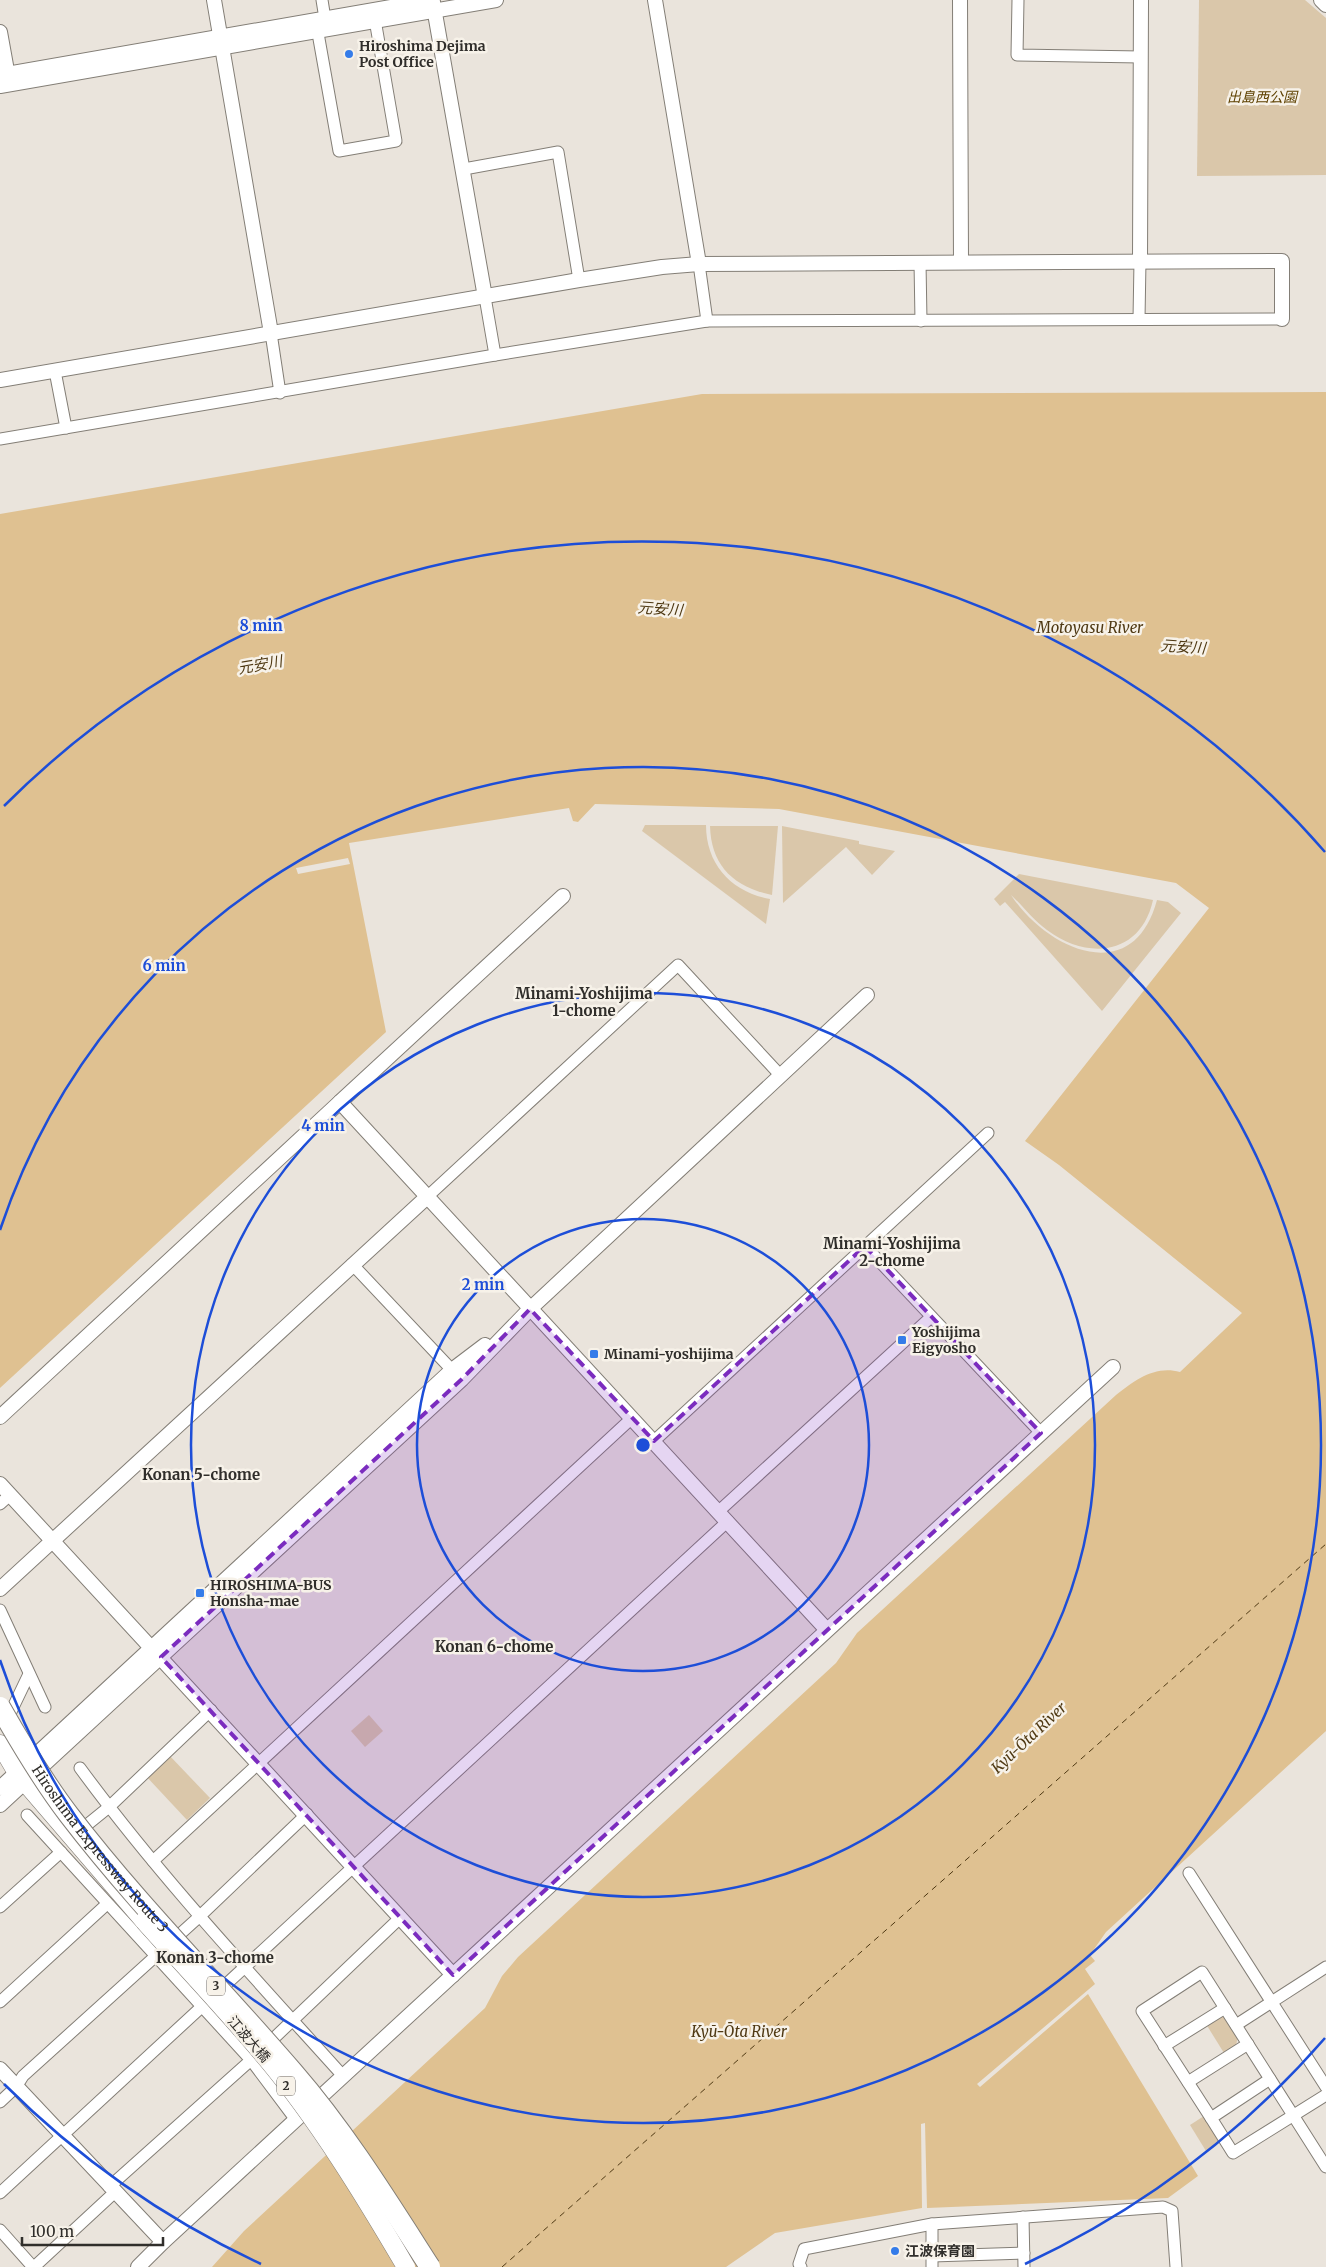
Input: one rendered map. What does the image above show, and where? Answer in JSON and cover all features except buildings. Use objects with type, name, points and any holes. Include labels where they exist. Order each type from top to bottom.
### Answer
[{"type":"highway","name":"Hiroshima Expressway Route 3","points":[[0,1707],[28,1756],[69,1815],[116,1872],[294,2074],[335,2126],[378,2186],[430,2267]]},
{"type":"highway","name":"2","points":[[1,1729],[21,1778],[62,1827]]},
{"type":"highway","name":"江波大橋","points":[[62,1827],[267,2059],[316,2126],[379,2221],[406,2267]]},
{"type":"street","points":[[214,0],[272,333],[280,393]]},
{"type":"street","points":[[322,0],[321,25],[339,151],[396,141],[374,16]]},
{"type":"street","points":[[0,32],[4,80],[222,43],[433,4],[496,0]]},
{"type":"street","points":[[655,0],[707,321]]},
{"type":"street","points":[[960,0],[961,262]]},
{"type":"street","points":[[1018,0],[1017,56],[1141,57]]},
{"type":"street","points":[[1139,319],[1141,0]]},
{"type":"street","points":[[1321,0],[1326,5]]},
{"type":"street","points":[[433,4],[464,169],[495,355]]},
{"type":"street","points":[[464,169],[558,152],[579,280]]},
{"type":"street","points":[[0,380],[662,267],[699,264],[1282,261],[1282,319],[707,321],[0,439]]},
{"type":"street","points":[[920,262],[921,320]]},
{"type":"street","points":[[55,371],[66,428]]},
{"type":"street","points":[[0,1417],[563,896]]},
{"type":"street","points":[[0,1589],[678,965],[781,1076]]},
{"type":"street","points":[[156,1652],[462,1379],[530,1309],[867,995]]},
{"type":"street","points":[[340,1102],[724,1516],[826,1629]]},
{"type":"street","points":[[654,1441],[988,1133]]},
{"type":"street","points":[[865,1246],[1041,1433]]},
{"type":"street","points":[[352,1264],[452,1370]]},
{"type":"street","points":[[0,1805],[21,1778],[452,1370],[530,1309]]},
{"type":"street","points":[[0,2193],[354,1866],[931,1317]]},
{"type":"street","points":[[138,2267],[826,1629],[1113,1367]]},
{"type":"street","points":[[153,1861],[632,1418]]},
{"type":"street","points":[[0,1484],[5,1499],[52,1540],[454,1975]]},
{"type":"street","points":[[0,1610],[45,1707]]},
{"type":"street","points":[[1,1729],[29,1674]]},
{"type":"street","points":[[61,1852],[58,1842],[62,1827],[74,1830],[88,1824],[211,1710]]},
{"type":"street","points":[[80,1768],[108,1807],[153,1861],[343,2076]]},
{"type":"street","points":[[0,1788],[21,1778]]},
{"type":"street","points":[[0,2102],[23,2076],[200,1916],[307,1814]]},
{"type":"street","points":[[27,1815],[251,2060],[296,2120]]},
{"type":"street","points":[[0,1907],[61,1852]]},
{"type":"street","points":[[1189,1873],[1326,2087]]},
{"type":"street","points":[[0,2002],[107,1904]]},
{"type":"street","points":[[0,2230],[34,2267],[112,2189],[401,1918]]},
{"type":"street","points":[[1236,2025],[1326,1967]]},
{"type":"street","points":[[1326,2095],[1294,2115],[1233,2153],[1142,2010],[1202,1972],[1294,2115],[1326,2167]]},
{"type":"street","points":[[1164,2046],[1225,2008]]},
{"type":"street","points":[[1188,2082],[1248,2044]]},
{"type":"street","points":[[0,2069],[163,2242]]},
{"type":"street","points":[[1211,2118],[1270,2079]]},
{"type":"street","points":[[801,2267],[799,2264],[804,2249],[932,2224],[1162,2207],[1172,2211],[1176,2267]]},
{"type":"street","points":[[1023,2217],[1024,2267]]},
{"type":"street","points":[[932,2224],[932,2262],[1024,2253]]},
{"type":"highlighted area","points":[[865,1246],[1041,1433],[453,1975],[161,1657],[462,1379],[530,1309],[654,1441]]},
{"type":"green space","name":"出島西公園","points":[[1199,0],[1305,0],[1326,18],[1326,175],[1197,176]]},
{"type":"green space","points":[[645,825],[706,825],[707,839],[711,852],[716,864],[724,874],[744,890],[770,899],[766,924],[642,831]]},
{"type":"green space","points":[[710,826],[778,826],[772,895],[746,886],[727,872],[715,852],[711,840]]},
{"type":"green space","points":[[782,826],[859,841],[859,844],[895,851],[872,875],[846,847],[783,903]]},
{"type":"green space","points":[[1019,874],[1153,900],[1147,918],[1137,932],[1125,942],[1111,947],[1095,949],[1063,940],[1047,930],[1011,895],[1027,915],[1046,932],[1067,944],[1088,952],[1110,952],[1129,944],[1145,928],[1157,900],[1168,902],[1181,913],[1102,1011],[1005,902],[1000,906],[994,899]]},
{"type":"green space","points":[[369,1715],[383,1731],[365,1747],[351,1731]]},
{"type":"green space","points":[[168,1754],[210,1798],[187,1820],[145,1775]]},
{"type":"green space","points":[[1219,2016],[1227,2018],[1238,2037],[1236,2045],[1224,2053],[1206,2024]]},
{"type":"green space","points":[[1204,2116],[1220,2142],[1206,2151],[1190,2125]]},
{"type":"water","points":[[1326,392],[1326,1731],[1106,1932],[1090,1955],[1095,1961],[1085,1969],[1095,1984],[977,2084],[980,2087],[1088,1994],[1198,2176],[1168,2198],[927,2208],[925,2123],[921,2124],[922,2208],[775,2233],[726,2267],[212,2267],[244,2231],[485,2008],[502,1976],[518,1957],[836,1663],[857,1633],[1116,1395],[1138,1379],[1154,1372],[1171,1370],[1180,1372],[1242,1313],[1059,1165],[1025,1141],[1209,908],[1176,883],[779,809],[595,804],[578,822],[573,821],[569,808],[349,843],[386,1032],[0,1388],[0,514],[702,394]]},
{"type":"pier","points":[[348,858],[350,864],[298,874],[296,868]]},
{"type":"ferry route","points":[[502,2267],[1326,1544]]},
{"type":"place","name":"Hiroshima Dejima Post Office","points":[[349,54]]},
{"type":"place","name":"Yoshijima Eigyosho","points":[[902,1340]]},
{"type":"place","name":"Minami-yoshijima","points":[[594,1354]]},
{"type":"place","name":"HIROSHIMA-BUS Honsha-mae","points":[[200,1593]]},
{"type":"place","name":"江波保育園","points":[[895,2251]]},
{"type":"district","name":"Minami-Yoshijima 1-chome","points":[[584,1002]]},
{"type":"district","name":"Minami-Yoshijima 2-chome","points":[[892,1252]]},
{"type":"district","name":"Konan 5-chome","points":[[201,1475]]},
{"type":"district","name":"Konan 6-chome","points":[[494,1647]]},
{"type":"district","name":"Konan 3-chome","points":[[215,1958]]},
{"type":"water label","name":"元安川","points":[[660,609]]},
{"type":"water label","name":"Motoyasu River","points":[[1090,628]]},
{"type":"water label","name":"元安川","points":[[1183,647]]},
{"type":"water label","name":"元安川","points":[[260,665]]},
{"type":"water label","name":"Kyū-Ōta River","points":[[1029,1738]]},
{"type":"water label","name":"Kyū-Ōta River","points":[[739,2032]]}]
